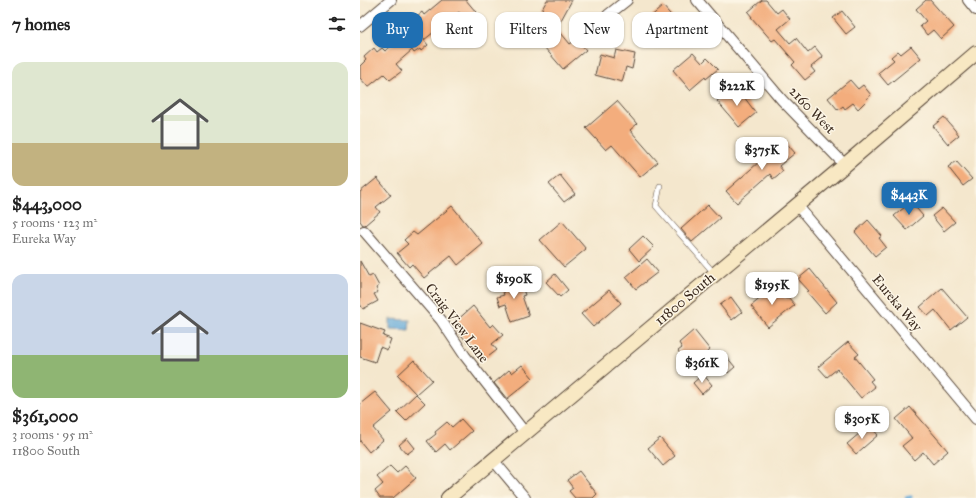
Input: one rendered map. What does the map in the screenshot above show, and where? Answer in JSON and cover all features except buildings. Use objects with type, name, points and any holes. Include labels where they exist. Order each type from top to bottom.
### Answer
[{"type":"main road","name":"11800 South","points":[[448,498],[846,165],[976,53]]},
{"type":"street","points":[[360,26],[391,0]]},
{"type":"street","points":[[612,12],[627,0]]},
{"type":"street","name":"2160 West","points":[[697,0],[782,100],[846,165]]},
{"type":"street","points":[[968,0],[976,10]]},
{"type":"street","name":"Eureka Way","points":[[797,205],[976,419]]},
{"type":"street","name":"Craig View Lane","points":[[364,232],[441,320],[465,356],[526,434]]},
{"type":"street","points":[[494,461],[525,498]]},
{"type":"lane","points":[[660,186],[656,206],[715,274]]},
{"type":"water","points":[[390,319],[410,320],[409,330],[390,329]]},
{"type":"waterway","points":[[906,498],[911,497]]}]
